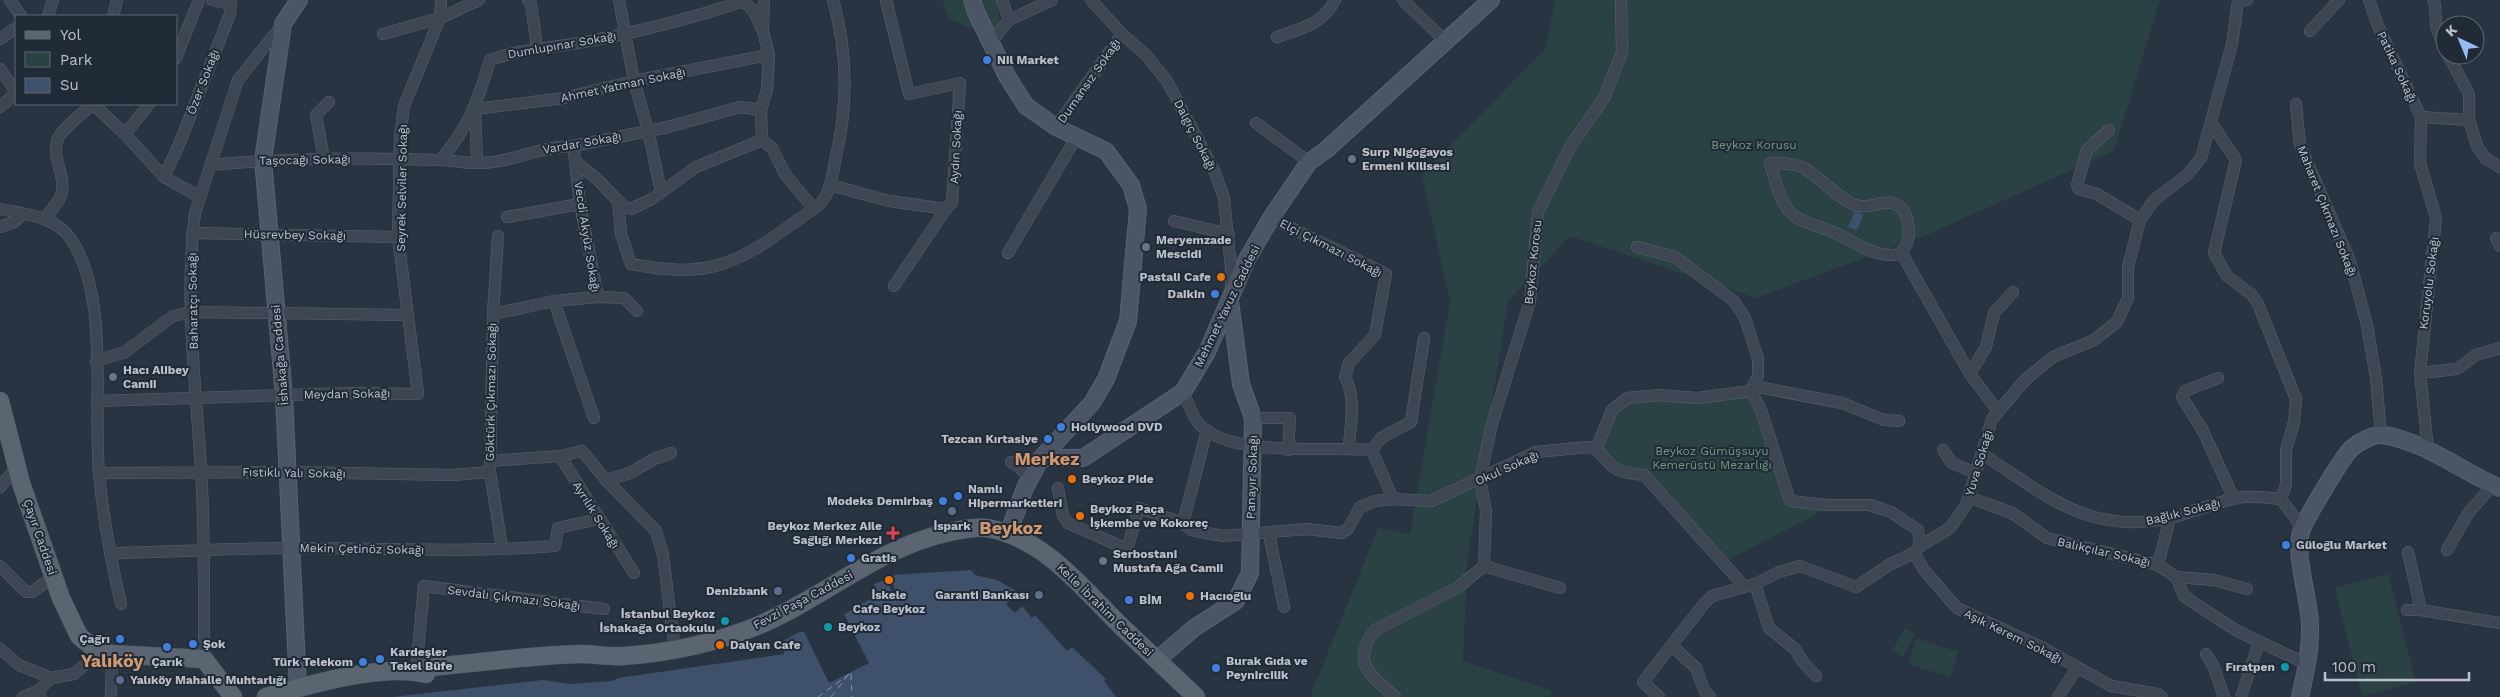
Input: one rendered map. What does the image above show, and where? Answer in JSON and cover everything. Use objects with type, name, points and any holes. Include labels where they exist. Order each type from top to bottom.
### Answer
[{"type":"main road","name":"Çayır Caddesi","points":[[0,401],[17,466],[53,577],[71,622],[79,636],[108,653]]},
{"type":"main road","name":"Fevzi Paşa Caddesi","points":[[266,697],[298,688],[372,673],[416,671],[430,667],[583,654],[592,656],[675,651],[758,626],[812,598],[883,555],[936,535],[969,528],[992,529],[1008,534]]},
{"type":"main road","name":"Kelle İbrahim Caddesi","points":[[1008,534],[1039,550],[1064,569],[1196,697]]},
{"type":"main road","points":[[108,653],[204,659],[233,697]]},
{"type":"street","points":[[10,0],[20,15]]},
{"type":"street","points":[[48,15],[53,0]]},
{"type":"street","points":[[113,15],[118,0]]},
{"type":"street","points":[[178,53],[199,0]]},
{"type":"street","name":"Özer Sokağı","points":[[164,177],[180,142],[230,14],[232,4],[212,0]]},
{"type":"street","name":"Baharatçı Sokağı","points":[[204,659],[201,472],[192,312],[192,233],[200,197],[238,80],[283,24],[299,0]]},
{"type":"street","name":"Seyrek Selviler Sokağı","points":[[418,394],[398,237],[400,137],[404,106],[440,18],[440,0]]},
{"type":"street","points":[[383,34],[440,18],[479,0]]},
{"type":"street","points":[[528,0],[531,4],[537,48]]},
{"type":"street","points":[[619,0],[634,81],[648,130],[661,192]]},
{"type":"street","points":[[743,0],[753,10],[763,31],[769,54],[767,90],[761,110],[762,140],[772,148],[785,174],[813,208]]},
{"type":"street","name":"Dumlupınar Sokağı","points":[[440,160],[452,147],[475,109],[490,60],[513,51],[594,41],[713,12],[743,0]]},
{"type":"street","points":[[763,31],[764,0]]},
{"type":"street","points":[[618,200],[621,234],[630,264],[691,270],[723,266],[758,248],[824,199],[830,185],[844,126],[845,73],[840,24],[833,0]]},
{"type":"street","name":"Aydın Sokağı","points":[[886,0],[909,94],[960,83],[952,202],[894,286]]},
{"type":"street","points":[[972,0],[1015,91],[1026,106],[1056,127],[1106,151],[1120,166],[1136,196],[1138,209],[1137,244],[1128,321],[1106,379],[1092,403],[1041,458],[1030,476],[1008,534]]},
{"type":"street","points":[[1002,0],[1009,20]]},
{"type":"street","points":[[991,42],[1009,20],[1052,0]]},
{"type":"street","name":"Dalgıç Sokağı","points":[[1091,0],[1122,34],[1146,55],[1167,82],[1201,144],[1224,198],[1231,268],[1230,300]]},
{"type":"street","points":[[1277,37],[1319,22],[1329,12],[1335,0]]},
{"type":"street","points":[[1403,0],[1446,42]]},
{"type":"street","name":"Mehmet Yavuz Caddesi","points":[[1041,458],[1083,458],[1183,392],[1207,352],[1247,259],[1271,218],[1309,162],[1326,150],[1491,0]]},
{"type":"street","name":"Beykoz Korosu","points":[[1480,480],[1492,424],[1525,323],[1530,301],[1538,212],[1570,147],[1604,98],[1622,52],[1621,0]]},
{"type":"street","points":[[2238,0],[2247,0]]},
{"type":"street","name":"Yuva Sokağı","points":[[1750,585],[1779,572],[1800,566],[1856,587],[1950,528],[1966,505],[1992,419],[1998,411],[2025,380],[2053,357],[2094,340],[2117,322],[2128,298],[2128,267],[2140,220],[2154,200],[2194,169],[2201,158],[2212,124],[2232,44],[2238,0]]},
{"type":"street","points":[[2310,31],[2339,0]]},
{"type":"street","name":"Patika Sokağı","points":[[2369,0],[2378,26],[2421,117],[2469,120]]},
{"type":"street","points":[[2433,0],[2436,15]]},
{"type":"street","name":"İshakağa Caddesi","points":[[283,24],[263,160],[268,235],[284,396],[298,688]]},
{"type":"street","points":[[0,39],[15,29]]},
{"type":"street","name":"Dumansız Sokağı","points":[[1056,127],[1122,34]]},
{"type":"street","name":"Ahmet Yatman Sokağı","points":[[475,109],[564,98],[634,81],[769,54]]},
{"type":"street","points":[[2453,65],[2469,94],[2469,120],[2480,153],[2500,167]]},
{"type":"street","points":[[0,69],[15,92]]},
{"type":"street","points":[[0,106],[15,94]]},
{"type":"street","points":[[324,159],[316,115],[329,102]]},
{"type":"street","name":"Maharet Çıkmazı Sokağı","points":[[2296,104],[2300,145],[2350,261],[2367,325],[2376,378],[2381,435]]},
{"type":"street","points":[[45,218],[60,197],[63,188],[57,159],[57,141],[61,134],[91,105]]},
{"type":"street","points":[[93,105],[125,134],[164,177],[200,197]]},
{"type":"street","points":[[125,134],[148,105]]},
{"type":"street","name":"Vardar Sokağı","points":[[400,159],[477,163],[498,162],[558,146],[573,146],[648,130],[668,128],[740,106],[761,110]]},
{"type":"street","points":[[475,109],[477,163]]},
{"type":"street","name":"Koruyolu Sokağı","points":[[2421,117],[2420,163],[2436,218],[2420,372],[2428,450]]},
{"type":"street","points":[[1256,123],[1309,162]]},
{"type":"street","points":[[2212,124],[2236,160],[2214,253],[2227,276],[2252,295],[2258,304],[2296,399],[2294,422],[2286,450],[2286,485],[2281,499],[2298,522],[2302,570],[2310,625],[2307,664],[2300,697]]},
{"type":"street","points":[[2109,130],[2088,150],[2077,185],[2079,189],[2097,194],[2140,220]]},
{"type":"street","points":[[1008,253],[1077,136]]},
{"type":"street","points":[[575,161],[623,206],[631,208],[661,192],[696,167],[762,140]]},
{"type":"street","name":"Vecdi Akyüz Sokağı","points":[[493,314],[554,301],[598,297],[580,204],[573,146]]},
{"type":"street","name":"Taşocağı Sokağı","points":[[210,165],[263,160],[400,159]]},
{"type":"street","points":[[1770,163],[1787,164],[1803,168],[1838,196],[1858,206],[1868,207],[1884,202],[1901,208],[1906,216],[1909,237],[1907,245],[1901,252],[1892,256],[1864,248],[1832,231],[1796,217],[1789,210],[1779,191],[1770,163]]},
{"type":"street","points":[[830,185],[889,201],[946,209]]},
{"type":"street","points":[[507,217],[580,204]]},
{"type":"street","points":[[0,209],[45,218],[70,238],[85,268],[92,299],[96,361],[99,473],[110,553],[121,604]]},
{"type":"street","points":[[0,228],[14,222],[23,214]]},
{"type":"street","name":"Elçi Çıkmazı Sokağı","points":[[1271,218],[1386,274],[1375,336],[1349,363],[1345,377],[1351,389],[1353,409],[1349,448]]},
{"type":"street","points":[[1174,221],[1228,234]]},
{"type":"street","name":"Hüsrevbey Sokağı","points":[[192,233],[398,237]]},
{"type":"street","name":"Göktürk Çıkmazı Sokağı","points":[[498,236],[493,314],[490,467],[502,548]]},
{"type":"street","points":[[1636,247],[1675,257],[1734,301],[1745,318],[1758,359],[1758,376],[1752,388]]},
{"type":"street","points":[[1901,252],[1970,374],[1998,411]]},
{"type":"street","points":[[1970,374],[1986,347],[1994,313],[2014,292]]},
{"type":"street","points":[[598,297],[624,298],[636,311]]},
{"type":"street","name":"Panayır Sokağı","points":[[1157,660],[1194,628],[1236,601],[1250,573],[1254,446],[1253,418],[1241,384],[1230,300]]},
{"type":"street","points":[[554,301],[594,418]]},
{"type":"street","points":[[96,361],[125,352],[173,316],[192,312],[407,315]]},
{"type":"street","points":[[1372,450],[1381,438],[1411,422],[1424,338]]},
{"type":"street","points":[[2420,372],[2457,369],[2476,355],[2500,348]]},
{"type":"street","points":[[2218,378],[2185,391],[2182,397],[2203,431],[2234,499]]},
{"type":"street","points":[[1816,676],[1803,662],[1795,649],[1769,628],[1750,585],[1644,475],[1629,473],[1613,467],[1596,449],[1612,410],[1626,398],[1659,395],[1697,398],[1752,388],[1842,403],[1884,420],[1899,421]]},
{"type":"street","name":"Aşık Kerem Sokağı","points":[[1752,388],[1761,410],[1790,501],[1827,505],[1870,505],[1884,509],[1918,530],[1917,550],[1924,570],[1957,608],[2041,647],[2111,686],[2134,694],[2158,694],[2162,697]]},
{"type":"street","points":[[1183,392],[1200,426],[1223,438],[1254,446],[1288,450],[1349,448],[1372,450]]},
{"type":"street","name":"Meydan Sokağı","points":[[97,401],[196,397],[418,394]]},
{"type":"street","name":"Panayır Sokağı","points":[[1253,418],[1290,418],[1288,450]]},
{"type":"street","points":[[1183,523],[1207,430]]},
{"type":"street","points":[[2300,533],[2308,515],[2350,449],[2360,441],[2381,435],[2428,450],[2497,487],[2469,512],[2448,550]]},
{"type":"street","name":"Okul Sokağı","points":[[1269,534],[1307,529],[1342,533],[1348,529],[1360,507],[1375,501],[1393,499],[1431,501],[1480,480],[1536,452],[1588,447],[1596,449]]},
{"type":"street","points":[[1372,450],[1393,499]]},
{"type":"street","points":[[1943,450],[1952,462],[1976,473]]},
{"type":"street","name":"Fıstıklı Yalı Sokağı","points":[[99,473],[288,472],[452,475],[582,451],[606,480]]},
{"type":"street","points":[[671,453],[654,459],[630,473],[606,480],[656,531],[663,555],[675,651]]},
{"type":"street","name":"Bağlık Sokağı","points":[[1982,454],[2079,514],[2100,521],[2138,523],[2170,518],[2234,499],[2246,497],[2281,499]]},
{"type":"street","name":"Ayrılık Sokağı","points":[[560,456],[634,573]]},
{"type":"street","points":[[1011,462],[1030,476]]},
{"type":"street","points":[[0,487],[17,466]]},
{"type":"street","points":[[1395,697],[1367,671],[1362,658],[1366,642],[1375,630],[1457,588],[1484,566],[1486,510],[1480,480]]},
{"type":"street","points":[[1058,488],[1063,516],[1068,523],[1127,549],[1139,508],[1183,523],[1191,530],[1199,532],[1223,536],[1269,534],[1284,607]]},
{"type":"street","name":"Balıkçılar Sokağı","points":[[1968,497],[2012,513],[2047,538],[2158,565],[2176,577],[2184,596],[2236,631],[2307,664]]},
{"type":"street","name":"Mekin Çetinöz Sokağı","points":[[110,553],[292,548],[428,551],[555,546],[558,528],[598,518]]},
{"type":"street","points":[[2158,565],[2170,518]]},
{"type":"street","points":[[2408,552],[2421,610]]},
{"type":"street","points":[[0,566],[26,592],[32,592],[53,577]]},
{"type":"street","points":[[1484,566],[1560,588]]},
{"type":"street","points":[[2176,577],[2214,580],[2247,589]]},
{"type":"street","points":[[1659,697],[1643,682],[1703,605],[1712,596],[1750,585]]},
{"type":"street","name":"Sevdalı Çıkmazı Sokağı","points":[[416,671],[424,586],[604,608]]},
{"type":"street","points":[[2407,610],[2421,610],[2500,623]]},
{"type":"street","points":[[2241,697],[2259,642]]},
{"type":"street","points":[[1672,646],[1696,668],[1704,690],[1710,697]]},
{"type":"street","points":[[0,649],[19,665],[51,678],[74,674],[108,653],[111,697]]},
{"type":"street","points":[[2206,654],[2213,665],[2224,697]]},
{"type":"street","points":[[2058,697],[2077,668]]},
{"type":"street","points":[[23,697],[39,694],[51,678]]},
{"type":"green space","points":[[942,0],[966,0],[978,31],[950,19]]},
{"type":"green space","points":[[979,0],[996,0],[1000,20],[995,34]]},
{"type":"green space","name":"Beykoz Korusu","points":[[1555,0],[2160,0],[2114,151],[1931,233],[1756,298],[1570,236],[1508,301],[1467,563],[1463,661],[1552,691],[1549,697],[1310,697],[1378,528],[1410,534],[1450,302],[1422,175],[1545,49]]},
{"type":"green space","name":"Beykoz Gümüşsuyu Kemerüstü Mezarlığı","points":[[1749,393],[1789,502],[1822,508],[1815,515],[1726,561],[1644,472],[1614,466],[1599,448],[1613,411],[1627,400]]},
{"type":"green space","points":[[2388,574],[2416,682],[2362,696],[2335,588]]},
{"type":"green space","points":[[1905,628],[1916,634],[1903,657],[1892,651]]},
{"type":"green space","points":[[1917,638],[1958,652],[1950,677],[1908,664]]},
{"type":"water","points":[[1855,211],[1863,215],[1857,230],[1848,227]]},
{"type":"water","points":[[971,570],[975,575],[997,580],[1018,592],[1006,604],[1015,613],[1022,606],[1032,618],[1035,615],[1067,651],[1072,647],[1106,679],[1104,681],[1116,697],[392,697],[543,680],[570,684],[612,681],[618,678],[784,654],[783,641],[799,632],[804,632],[829,683],[869,663],[844,614],[879,594],[874,584],[887,579],[893,595],[897,594],[891,579],[893,575]]},
{"type":"ferry route","points":[[818,697],[851,673]]},
{"type":"ferry route","points":[[851,674],[852,697]]},
{"type":"ferry route","points":[[831,697],[848,675]]},
{"type":"place","name":"Nil Market","points":[[987,60]]},
{"type":"place","name":"Surp Nigoğayos Ermeni Kilisesi","points":[[1352,159]]},
{"type":"place","name":"Meryemzade Mescidi","points":[[1146,247]]},
{"type":"place","name":"Pastali Cafe","points":[[1221,277]]},
{"type":"place","name":"Daikin","points":[[1215,294]]},
{"type":"place","name":"Hacı Alibey Camii","points":[[113,377]]},
{"type":"place","name":"Hollywood DVD","points":[[1061,427]]},
{"type":"place","name":"Tezcan Kırtasiye","points":[[1048,439]]},
{"type":"place","name":"Beykoz Pide","points":[[1072,479]]},
{"type":"place","name":"Namlı Hipermarketleri","points":[[958,496]]},
{"type":"place","name":"Modeks Demirbaş","points":[[943,501]]},
{"type":"place","name":"İspark","points":[[952,511]]},
{"type":"place","name":"Beykoz Paça İşkembe ve Kokoreç","points":[[1080,516]]},
{"type":"place","name":"Beykoz Merkez Aile Sağlığı Merkezi","points":[[893,533]]},
{"type":"place","name":"Güloğlu Market","points":[[2286,545]]},
{"type":"place","name":"Gratis","points":[[851,558]]},
{"type":"place","name":"Serbostani Mustafa Ağa Camii","points":[[1103,561]]},
{"type":"place","name":"İskele Cafe Beykoz","points":[[889,580]]},
{"type":"place","name":"Denizbank","points":[[778,591]]},
{"type":"place","name":"Garanti Bankası","points":[[1039,595]]},
{"type":"place","name":"Hacıoğlu","points":[[1190,596]]},
{"type":"place","name":"BİM","points":[[1129,600]]},
{"type":"place","name":"İstanbul Beykoz İshakağa Ortaokulu","points":[[725,621]]},
{"type":"place","name":"Beykoz","points":[[828,627]]},
{"type":"place","name":"Çağrı","points":[[120,639]]},
{"type":"place","name":"Şok","points":[[193,644]]},
{"type":"place","name":"Dalyan Cafe","points":[[720,645]]},
{"type":"place","name":"Çarık","points":[[167,647]]},
{"type":"place","name":"Kardeşler Tekel Büfe","points":[[380,659]]},
{"type":"place","name":"Türk Telekom","points":[[363,662]]},
{"type":"place","name":"Fıratpen","points":[[2285,667]]},
{"type":"place","name":"Burak Gıda ve Peynircilik","points":[[1216,668]]},
{"type":"place","name":"Yalıköy Mahalle Muhtarlığı","points":[[120,680]]},
{"type":"district","name":"Merkez","points":[[1047,458]]},
{"type":"district","name":"Beykoz","points":[[1011,527]]},
{"type":"district","name":"Yalıköy","points":[[112,660]]}]
